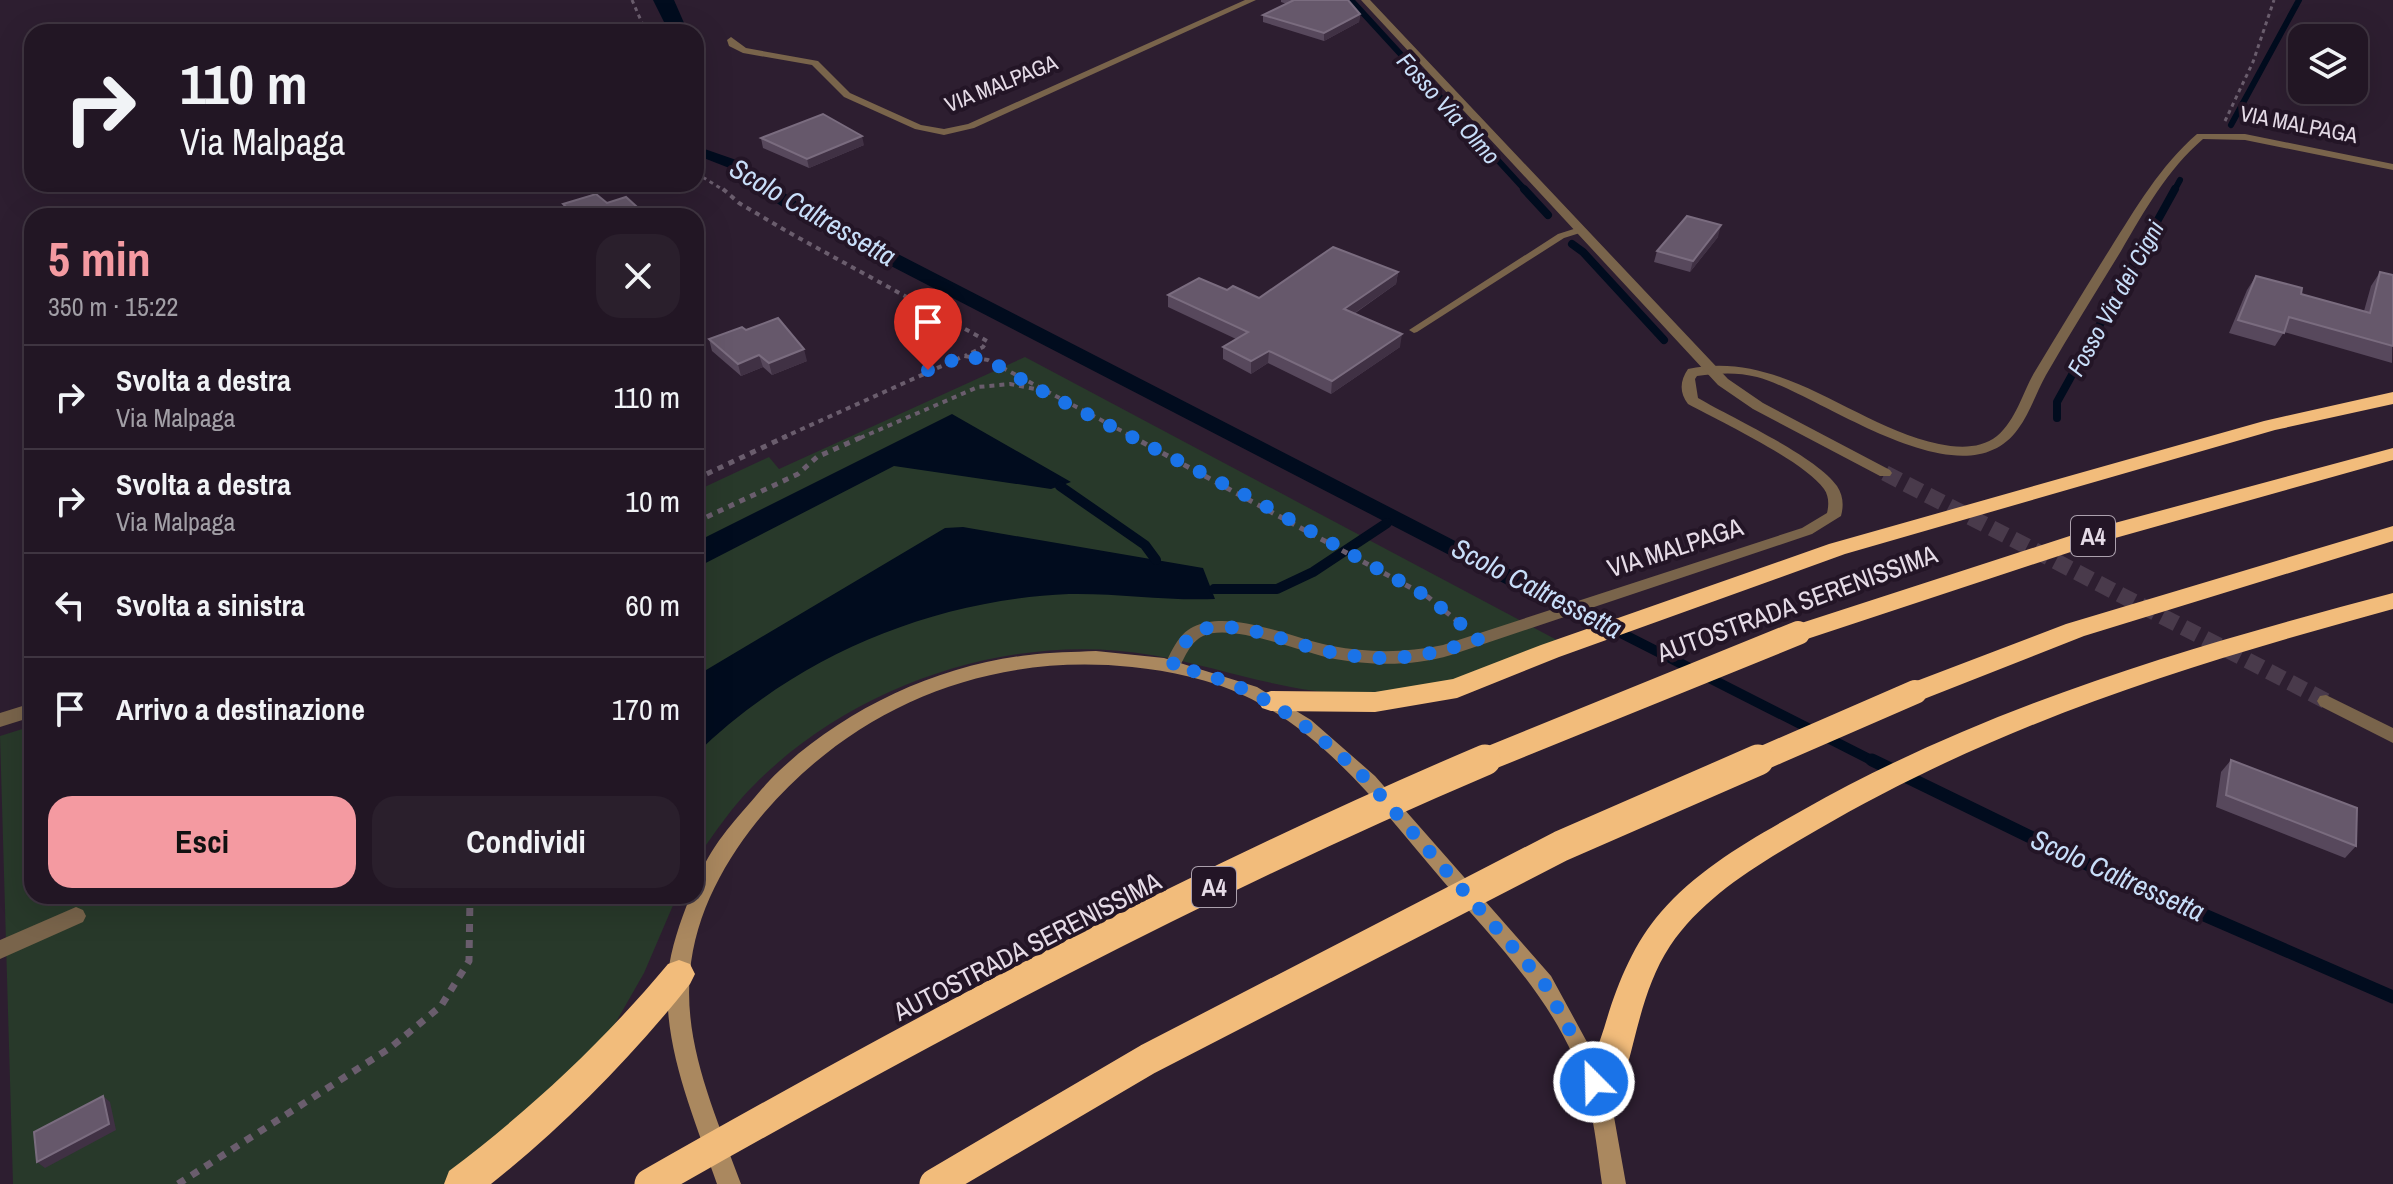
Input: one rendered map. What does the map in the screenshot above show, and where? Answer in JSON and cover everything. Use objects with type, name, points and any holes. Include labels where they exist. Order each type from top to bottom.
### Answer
[{"type":"highway","points":[[1271,701],[1375,702],[1457,688],[1550,651],[1852,544],[2271,425],[2393,398]]},
{"type":"highway","name":"AUTOSTRADA SERENISSIMA","points":[[650,1184],[786,1105],[1055,965],[1354,819],[1522,745],[1798,633],[1984,568],[2158,516],[2393,454]]},
{"type":"highway","points":[[935,1184],[1148,1059],[1561,846],[1915,692],[2075,630],[2393,533]]},
{"type":"highway","points":[[1600,1100],[1631,994],[1661,935],[1690,903],[1756,852],[1848,797],[1984,735],[2137,674],[2393,601]]},
{"type":"highway","points":[[462,1184],[519,1141],[565,1100],[640,1023],[679,974]]},
{"type":"main road","points":[[704,889],[729,844],[756,806],[787,773],[860,718],[940,681],[1025,660],[1111,657],[1172,666],[1234,683],[1271,701],[1338,752],[1368,781],[1544,983],[1588,1064],[1600,1100],[1614,1184]]},
{"type":"main road","points":[[698,904],[689,928],[679,974],[682,1024],[692,1070],[729,1184]]},
{"type":"street","name":"VIA MALPAGA","points":[[731,40],[732,44],[743,50],[815,63],[847,95],[860,102],[926,130],[952,131],[997,115],[1252,0]]},
{"type":"street","points":[[1365,0],[1709,369],[1758,406],[1885,473]]},
{"type":"street","name":"VIA MALPAGA","points":[[1172,666],[1188,639],[1200,630],[1227,628],[1321,650],[1412,659],[1807,531],[1834,516],[1837,503],[1824,481],[1780,451],[1693,401],[1689,396],[1688,379],[1693,372],[1744,370],[1770,376],[1880,432],[1910,443],[1957,451],[1993,445],[2004,438],[2017,420],[2073,319],[2170,164],[2201,136],[2214,134],[2393,167]]},
{"type":"street","points":[[2326,701],[2393,736]]},
{"type":"street","points":[[0,720],[24,712]]},
{"type":"street","points":[[0,950],[76,916]]},
{"type":"lane","points":[[1414,330],[1460,304],[1561,236],[1580,230]]},
{"type":"path","points":[[632,0],[642,24]]},
{"type":"path","points":[[2214,134],[2223,125],[2253,62],[2274,0]]},
{"type":"path","points":[[704,177],[719,185],[739,203],[788,232],[987,341],[983,347],[704,475]]},
{"type":"path","points":[[964,356],[988,360],[1335,544],[1428,597],[1479,639]]},
{"type":"path","points":[[704,518],[798,474],[817,457],[978,387],[1010,384],[1040,390]]},
{"type":"path","points":[[178,1184],[390,1048],[441,1006],[469,961],[470,904]]},
{"type":"green space","points":[[1025,357],[1570,647],[1440,685],[1359,694],[1306,690],[1151,655],[1098,650],[1045,651],[991,659],[938,673],[888,693],[840,718],[796,748],[756,783],[731,810],[704,848],[704,487],[769,457],[779,469]]},
{"type":"green space","points":[[24,728],[24,904],[674,904],[644,973],[604,1043],[462,1184],[13,1184],[0,736]]},
{"type":"water","points":[[653,0],[674,0],[684,24],[665,24]]},
{"type":"water","points":[[704,149],[742,162],[797,202],[1566,598],[1544,604],[804,221],[758,191],[737,171],[704,158]]},
{"type":"water","points":[[952,414],[1071,482],[1051,489],[894,466],[704,564],[704,538]]},
{"type":"water","points":[[963,527],[1203,568],[1215,599],[1069,594],[966,608],[916,622],[821,662],[776,689],[704,747],[704,671],[945,528]]},
{"type":"building","points":[[1294,0],[1348,0],[1360,14],[1324,33],[1263,15]]},
{"type":"building","points":[[823,114],[862,136],[807,159],[761,138]]},
{"type":"building","points":[[596,194],[607,203],[626,197],[638,208],[567,208],[563,204]]},
{"type":"building","points":[[1687,216],[1721,225],[1693,261],[1657,251]]},
{"type":"building","points":[[1333,247],[1398,272],[1344,309],[1402,334],[1332,381],[1269,351],[1251,361],[1223,347],[1248,332],[1168,295],[1199,278],[1227,290],[1233,286],[1259,298]]},
{"type":"building","points":[[2380,272],[2393,275],[2393,346],[2289,317],[2284,333],[2238,320],[2256,276],[2302,288],[2301,294],[2370,313]]},
{"type":"building","points":[[778,318],[804,349],[769,363],[759,355],[738,364],[709,339],[742,327],[746,330]]},
{"type":"building","points":[[2231,760],[2357,808],[2356,846],[2226,795]]},
{"type":"building","points":[[103,1096],[109,1124],[37,1162],[34,1132]]},
{"type":"waterway","name":"Fosso Via Olmo","points":[[1351,0],[1526,191]]},
{"type":"waterway","name":"Fosso Via dei Cigni","points":[[2231,125],[2299,0]]},
{"type":"waterway","name":"Fosso Via dei Cigni","points":[[2174,191],[2180,180]]},
{"type":"waterway","name":"Fosso Via Olmo","points":[[1524,189],[1548,215]]},
{"type":"waterway","name":"Fosso Via dei Cigni","points":[[2057,418],[2057,402],[2175,189]]},
{"type":"waterway","name":"Fosso Via Olmo","points":[[1572,244],[1583,252],[1664,340]]},
{"type":"waterway","points":[[1060,486],[1145,545],[1156,560]]},
{"type":"waterway","points":[[1214,589],[1277,589],[1313,572],[1387,523]]},
{"type":"waterway","name":"Scolo Caltressetta","points":[[1546,595],[1875,762]]},
{"type":"waterway","name":"Scolo Caltressetta","points":[[1872,760],[2080,861],[2393,997]]},
{"type":"tunnel","points":[[1885,473],[2326,701]]},
{"type":"route","points":[[928,370],[964,356],[988,360],[1040,390],[1253,499],[1428,597],[1479,639],[1412,659],[1321,650],[1264,634],[1227,628],[1200,630],[1188,639],[1172,666],[1234,683],[1271,701],[1338,752],[1368,781],[1544,983],[1588,1064],[1594,1082]]}]
